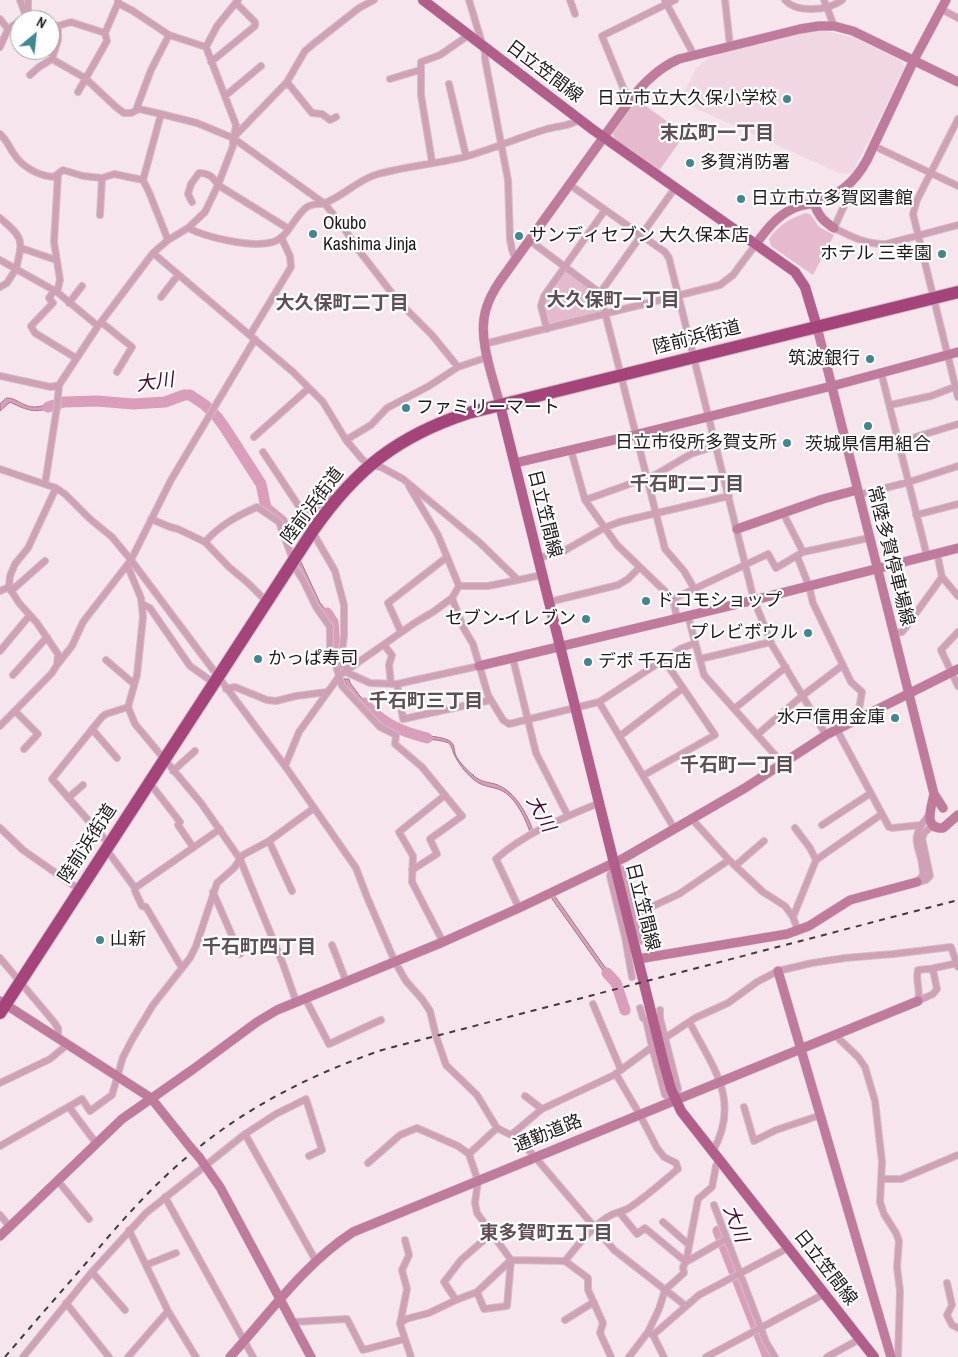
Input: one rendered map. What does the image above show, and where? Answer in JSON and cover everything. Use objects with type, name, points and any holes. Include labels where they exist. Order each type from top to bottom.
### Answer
[{"type":"highway","name":"陸前浜街道","points":[[2,1006],[80,890],[149,782],[219,683],[267,602],[313,530],[335,499],[369,465],[404,440],[423,430],[468,413],[958,292]]},
{"type":"main road","name":"日立笠間線","points":[[423,0],[579,119],[788,267],[801,279],[809,295],[817,327]]},
{"type":"main road","name":"日立笠間線","points":[[500,405],[664,1064],[675,1099],[681,1110],[874,1357]]},
{"type":"street","points":[[234,138],[287,82],[305,52],[312,45],[361,3],[374,0]]},
{"type":"street","points":[[469,0],[483,46],[502,146],[508,180],[510,239],[516,260]]},
{"type":"street","points":[[570,0],[574,14]]},
{"type":"street","points":[[629,102],[602,36],[665,2],[675,0]]},
{"type":"street","points":[[725,0],[730,46]]},
{"type":"street","points":[[785,0],[789,5],[803,10],[842,0]]},
{"type":"street","points":[[484,344],[720,285],[726,281],[733,275],[770,226],[783,214],[799,206],[834,196],[847,187],[862,170],[914,60],[946,0]]},
{"type":"street","points":[[78,92],[107,42],[105,33],[118,2],[170,35],[206,47]]},
{"type":"street","points":[[45,484],[59,385],[99,324],[153,254],[168,240],[188,228],[205,212],[218,185],[233,146],[236,125],[211,62],[206,47],[218,26],[237,2],[255,22],[255,26],[211,62]]},
{"type":"street","points":[[665,2],[694,55]]},
{"type":"street","points":[[826,3],[834,26]]},
{"type":"street","points":[[941,9],[958,18]]},
{"type":"street","points":[[0,19],[8,29],[2,38],[0,47]]},
{"type":"street","points":[[60,25],[71,22],[105,33]]},
{"type":"street","points":[[500,405],[484,344],[483,331],[485,310],[493,292],[629,102],[657,71],[673,61],[800,28],[834,26],[852,31],[958,82]]},
{"type":"street","points":[[136,110],[151,70],[170,35]]},
{"type":"street","points":[[432,162],[425,123],[420,70],[421,62],[440,55],[469,35]]},
{"type":"street","points":[[30,75],[38,66],[50,60]]},
{"type":"street","points":[[54,60],[85,78],[124,113],[131,113],[139,109],[197,123],[234,138],[324,204],[398,301],[432,335],[458,367]]},
{"type":"street","points":[[225,96],[261,66]]},
{"type":"street","points":[[390,79],[420,70]]},
{"type":"street","points":[[287,82],[312,113],[322,114],[330,120],[336,117]]},
{"type":"street","points":[[449,84],[466,156]]},
{"type":"street","points":[[161,114],[142,180],[149,192],[168,240]]},
{"type":"street","points":[[188,228],[220,240],[273,242],[289,229],[307,207],[312,204],[324,204],[374,176],[466,156],[502,146],[547,129],[575,122],[579,119]]},
{"type":"street","points":[[958,119],[914,207],[914,222],[958,397]]},
{"type":"street","points":[[0,134],[5,138],[20,163],[46,177],[54,177],[63,170],[83,176],[102,178],[114,174],[142,180]]},
{"type":"street","points":[[874,146],[958,186]]},
{"type":"street","points":[[192,202],[188,194],[191,184],[199,173],[205,173],[212,177],[218,185],[289,229]]},
{"type":"street","points":[[58,174],[54,226],[56,260],[60,271],[60,280],[56,292],[49,298],[53,303],[31,326],[34,332],[76,358]]},
{"type":"street","points":[[100,214],[102,178]]},
{"type":"street","points":[[570,184],[665,252],[669,258],[754,600],[771,642],[826,735]]},
{"type":"street","points":[[834,228],[849,195],[847,187]]},
{"type":"street","points":[[600,293],[675,188]]},
{"type":"street","points":[[814,203],[817,214],[824,222],[861,240],[878,244],[918,237],[958,225]]},
{"type":"street","points":[[546,329],[541,306],[544,296],[605,210]]},
{"type":"street","points":[[0,218],[15,230],[21,240],[16,269],[7,282],[0,287]]},
{"type":"street","points":[[281,224],[294,221]]},
{"type":"street","points":[[281,237],[290,256],[291,267],[213,410],[171,480],[128,567],[141,598],[143,618],[137,675],[128,707],[135,724],[201,803],[240,859],[296,1001]]},
{"type":"street","points":[[529,240],[600,293],[665,549],[684,571],[694,588]]},
{"type":"street","points":[[21,248],[56,260]]},
{"type":"street","points":[[153,254],[293,372],[323,402],[346,440],[362,459],[369,465],[381,467],[407,482],[479,542],[518,580]]},
{"type":"street","points":[[0,260],[56,292],[132,347],[118,372]]},
{"type":"street","points":[[161,297],[178,275]]},
{"type":"street","points":[[70,303],[82,286]]},
{"type":"street","name":"常陸多賀停車場線","points":[[817,327],[934,794]]},
{"type":"street","points":[[515,462],[635,435],[958,352]]},
{"type":"street","points":[[346,440],[371,425],[387,408],[430,386],[458,367],[488,357]]},
{"type":"street","points":[[882,372],[927,556]]},
{"type":"street","points":[[0,376],[51,387],[59,385]]},
{"type":"street","points":[[890,405],[932,396],[956,386]]},
{"type":"street","points":[[254,437],[309,388]]},
{"type":"street","points":[[899,442],[958,424]]},
{"type":"street","points":[[585,500],[662,472],[691,454],[716,446]]},
{"type":"street","points":[[571,450],[585,500],[617,545],[673,599],[677,618]]},
{"type":"street","points":[[263,452],[306,516],[335,571],[344,605],[342,652],[344,672],[342,686],[380,727],[396,735],[395,744],[422,767],[462,816],[430,839],[437,854],[412,870]]},
{"type":"street","points":[[737,529],[823,499],[909,482],[958,466]]},
{"type":"street","points":[[0,469],[56,488],[65,494],[90,519],[112,537],[131,560],[219,683],[285,766],[356,868],[395,962],[406,981],[430,1011],[446,1064],[476,1094],[497,1128],[521,1142],[614,1250],[686,1306]]},
{"type":"street","points":[[407,482],[438,535],[459,586]]},
{"type":"street","points":[[56,488],[28,548],[15,564],[10,576],[10,589],[58,654],[57,665]]},
{"type":"street","points":[[306,516],[329,496],[335,499]]},
{"type":"street","points":[[538,558],[562,552],[604,528],[619,522],[729,496]]},
{"type":"street","points":[[916,515],[958,504]]},
{"type":"street","points":[[205,542],[221,526],[238,515],[258,507],[279,522],[292,562],[316,607],[330,627],[330,646],[344,672],[370,683],[394,684],[513,659],[958,548]]},
{"type":"street","points":[[783,513],[800,554],[813,603],[852,682],[862,692],[857,721]]},
{"type":"street","points":[[151,519],[205,542],[267,602]]},
{"type":"street","points":[[673,599],[768,554],[776,568],[800,554],[869,538]]},
{"type":"street","points":[[937,553],[942,577],[958,596]]},
{"type":"street","points":[[401,632],[388,603],[447,558]]},
{"type":"street","points":[[0,726],[52,673],[72,646],[83,622],[131,560]]},
{"type":"street","points":[[0,591],[10,589],[45,561]]},
{"type":"street","points":[[549,602],[618,585],[628,579],[640,567]]},
{"type":"street","points":[[459,586],[488,586],[542,575]]},
{"type":"street","points":[[893,634],[902,632],[942,577]]},
{"type":"street","points":[[285,766],[299,732],[327,692],[344,672],[452,598],[459,586]]},
{"type":"street","points":[[452,598],[463,627],[473,644],[491,700],[504,720],[509,724],[599,702],[680,649],[694,642]]},
{"type":"street","points":[[142,604],[150,608],[190,666],[219,683],[276,701],[327,692]]},
{"type":"street","points":[[0,651],[30,615]]},
{"type":"street","points":[[688,616],[704,676],[783,764]]},
{"type":"street","points":[[958,632],[941,650],[955,670],[958,686]]},
{"type":"street","points":[[13,675],[48,638]]},
{"type":"street","points":[[700,659],[771,642]]},
{"type":"street","points":[[384,645],[392,656],[389,665],[403,719],[491,700]]},
{"type":"street","points":[[513,659],[536,753],[568,816]]},
{"type":"street","points":[[106,660],[134,684]]},
{"type":"street","points":[[644,775],[715,735],[664,660]]},
{"type":"street","points":[[758,734],[802,696],[843,665]]},
{"type":"street","points":[[734,708],[786,667]]},
{"type":"street","points":[[0,1236],[122,1119],[257,1022],[277,1010],[442,942],[519,908],[614,862],[745,788],[826,735],[955,670]]},
{"type":"street","points":[[620,736],[683,688]]},
{"type":"street","points":[[599,702],[674,828]]},
{"type":"street","points":[[128,707],[106,714],[52,779],[107,847],[135,888],[142,906],[146,907],[182,968]]},
{"type":"street","points":[[15,711],[38,734],[24,749]]},
{"type":"street","points":[[92,729],[117,758]]},
{"type":"street","points":[[837,730],[888,827],[920,825]]},
{"type":"street","points":[[173,770],[195,751]]},
{"type":"street","points":[[149,782],[180,822],[178,825],[194,847]]},
{"type":"street","points":[[68,798],[83,785]]},
{"type":"street","points":[[822,825],[871,793]]},
{"type":"street","points":[[934,794],[950,816],[948,824]]},
{"type":"street","points":[[917,882],[923,875],[916,842],[916,834],[920,825],[930,814],[936,808],[944,808],[958,814],[943,828],[932,826],[929,821],[930,814],[934,794]]},
{"type":"street","points":[[442,942],[412,882],[413,856],[399,832],[444,796]]},
{"type":"street","points":[[519,908],[496,859],[511,845],[568,816],[599,803]]},
{"type":"street","points":[[0,1146],[82,1099],[90,1111],[112,1095],[123,1056],[144,1018],[190,958],[196,946],[217,883],[234,868],[243,855],[269,841],[314,808]]},
{"type":"street","points":[[793,917],[816,860],[882,814]]},
{"type":"street","points":[[692,818],[735,866],[763,892],[785,906],[793,917],[798,931]]},
{"type":"street","points":[[638,959],[775,937],[798,931],[850,900],[926,880],[930,876],[922,838],[925,832],[932,826]]},
{"type":"street","points":[[0,828],[23,850],[80,890]]},
{"type":"street","points":[[795,828],[810,848],[816,860]]},
{"type":"street","points":[[135,888],[220,829]]},
{"type":"street","points":[[269,841],[292,890]]},
{"type":"street","points":[[735,866],[764,841]]},
{"type":"street","points":[[634,915],[679,894],[730,860]]},
{"type":"street","points":[[614,862],[622,870],[637,930],[642,941]]},
{"type":"street","points":[[614,862],[610,876],[625,937],[632,977]]},
{"type":"street","points":[[213,892],[240,954]]},
{"type":"street","points":[[332,945],[346,981]]},
{"type":"street","points":[[665,1038],[695,1018],[728,1003],[757,982],[778,971],[845,958],[952,947],[958,964],[918,970],[916,976],[920,993],[918,1001]]},
{"type":"street","points":[[0,958],[58,1028],[58,1037]]},
{"type":"street","points":[[918,1001],[937,990],[933,970],[928,969]]},
{"type":"street","points":[[778,971],[891,1357]]},
{"type":"street","points":[[305,998],[329,1044],[381,1020]]},
{"type":"street","name":"通勤道路","points":[[230,1357],[316,1261],[339,1241],[353,1232],[918,1001]]},
{"type":"street","points":[[565,1261],[595,1228],[612,1214],[620,1213],[630,1208],[678,1169],[676,1163],[664,1156],[657,1148],[640,1115],[619,1072],[593,1004]]},
{"type":"street","points":[[2,1006],[58,1037],[151,1098],[205,1165],[220,1187],[311,1357]]},
{"type":"street","points":[[640,1008],[643,1018],[646,1020],[665,1095],[675,1099],[678,1090],[660,1018],[660,1010]]},
{"type":"street","points":[[690,1023],[720,1082],[726,1103],[721,1136],[713,1150]]},
{"type":"street","points":[[834,1034],[858,1057],[865,1067],[870,1081],[879,1128],[882,1162],[880,1202],[884,1214],[899,1241],[897,1267],[900,1291],[898,1357]]},
{"type":"street","points":[[0,1083],[50,1059],[68,1044]]},
{"type":"street","points":[[511,1135],[542,1109],[619,1072],[652,1047]]},
{"type":"street","points":[[525,1096],[542,1109]]},
{"type":"street","points":[[26,1356],[92,1272],[146,1213],[245,1134],[276,1114],[306,1099],[322,1150],[309,1156]]},
{"type":"street","points":[[69,1107],[96,1143]]},
{"type":"street","points":[[744,1107],[754,1141],[776,1130],[821,1115]]},
{"type":"street","points":[[368,1163],[400,1135],[417,1128],[458,1146],[469,1154],[478,1181],[475,1202],[477,1214],[511,1260],[506,1306],[484,1309],[477,1292]]},
{"type":"street","points":[[469,1154],[497,1128]]},
{"type":"street","points":[[245,1134],[316,1261]]},
{"type":"street","points":[[881,1179],[901,1179],[958,1155]]},
{"type":"street","points":[[664,1357],[651,1334],[665,1290],[684,1273],[683,1267],[686,1262],[698,1199],[712,1187],[716,1166],[720,1159]]},
{"type":"street","points":[[58,1181],[89,1219]]},
{"type":"street","points":[[166,1197],[253,1357]]},
{"type":"street","points":[[714,1205],[724,1241],[758,1329],[775,1357]]},
{"type":"street","points":[[620,1213],[637,1234],[645,1228],[686,1262]]},
{"type":"street","points":[[0,1215],[10,1227]]},
{"type":"street","points":[[663,1222],[688,1244]]},
{"type":"street","points":[[129,1230],[168,1311],[196,1357]]},
{"type":"street","points":[[456,1300],[444,1282],[461,1260],[492,1233]]},
{"type":"street","points":[[405,1240],[409,1254],[402,1270],[407,1289],[400,1324],[412,1357]]},
{"type":"street","points":[[686,1262],[724,1241]]},
{"type":"street","points":[[629,1357],[651,1334],[699,1295],[788,1248]]},
{"type":"street","points":[[146,1265],[176,1253]]},
{"type":"street","points":[[400,1324],[406,1319],[429,1313],[477,1292],[511,1260],[565,1261],[588,1278],[588,1290],[603,1324],[600,1333],[611,1357]]},
{"type":"street","points":[[92,1272],[125,1310]]},
{"type":"street","points":[[947,1283],[952,1305],[948,1315],[952,1325],[958,1328]]},
{"type":"street","points":[[706,1357],[824,1294]]},
{"type":"street","points":[[565,1320],[594,1302]]},
{"type":"street","points":[[66,1304],[109,1357]]},
{"type":"street","points":[[128,1357],[168,1311]]},
{"type":"street","points":[[293,1322],[348,1319],[363,1350],[405,1339]]},
{"type":"street","points":[[827,1357],[860,1339]]},
{"type":"shaded area","name":"日立市立大久保小学校","points":[[814,30],[855,38],[902,61],[905,68],[855,168],[850,174],[839,173],[686,104],[683,94],[696,68],[712,55]]},
{"type":"shaded area","points":[[637,100],[685,134],[659,171],[614,138],[613,133]]},
{"type":"shaded area","points":[[806,213],[811,215],[819,227],[834,235],[813,275],[771,246],[769,239],[785,223]]},
{"type":"shaded area","points":[[567,271],[597,293],[602,308],[599,312],[553,325],[546,322],[544,305],[547,295],[564,272]]},
{"type":"shaded area","points":[[7,398],[31,407],[43,406],[55,401],[55,406],[37,411],[22,408],[10,402],[0,411],[0,404]]},
{"type":"shaded area","points":[[301,562],[320,603],[335,621],[336,643],[339,645],[345,667],[342,671],[333,645],[335,627],[317,605],[298,568]]},
{"type":"shaded area","points":[[344,679],[349,679],[350,683],[374,714],[389,726],[406,733],[444,739],[451,742],[458,759],[472,774],[482,781],[502,787],[514,797],[527,817],[533,831],[530,832],[522,813],[509,796],[498,789],[479,783],[467,773],[458,761],[449,743],[416,737],[391,728],[376,718],[362,704],[349,689]]},
{"type":"shaded area","points":[[554,895],[619,985],[614,986],[550,896]]},
{"type":"waterway","name":"大川","points":[[48,407],[64,402],[97,401],[133,404],[165,402],[184,395],[190,395],[205,405],[225,428],[261,484],[266,508],[282,521],[285,529]]},
{"type":"waterway","name":"大川","points":[[327,613],[333,622],[335,648]]},
{"type":"waterway","name":"大川","points":[[364,703],[392,726],[427,738]]},
{"type":"waterway","name":"大川","points":[[607,973],[616,983],[625,1010]]},
{"type":"waterway","name":"大川","points":[[718,1231],[768,1357]]},
{"type":"railway","points":[[5,1357],[147,1194],[173,1169],[209,1139],[232,1123],[280,1094],[329,1070],[382,1050],[958,900]]},
{"type":"place","name":"日立市立大久保小学校","points":[[787,99]]},
{"type":"place","name":"多賀消防署","points":[[690,163]]},
{"type":"place","name":"日立市立多賀図書館","points":[[741,199]]},
{"type":"place","name":"Okubo Kashima Jinja","points":[[313,234]]},
{"type":"place","name":"サンディセブン 大久保本店","points":[[519,236]]},
{"type":"place","name":"ホテル 三幸園","points":[[942,254]]},
{"type":"place","name":"筑波銀行","points":[[870,359]]},
{"type":"place","name":"ファミリーマート","points":[[406,408]]},
{"type":"place","name":"茨城県信用組合","points":[[868,426]]},
{"type":"place","name":"日立市役所多賀支所","points":[[787,443]]},
{"type":"place","name":"ドコモショップ","points":[[646,601]]},
{"type":"place","name":"セブン-イレブン","points":[[586,619]]},
{"type":"place","name":"プレビボウル","points":[[808,633]]},
{"type":"place","name":"かっぱ寿司","points":[[258,659]]},
{"type":"place","name":"デポ 千石店","points":[[588,662]]},
{"type":"place","name":"水戸信用金庫","points":[[895,718]]},
{"type":"place","name":"山新","points":[[100,940]]},
{"type":"district","name":"末広町一丁目","points":[[717,134]]},
{"type":"district","name":"大久保町一丁目","points":[[613,301]]},
{"type":"district","name":"大久保町二丁目","points":[[342,304]]},
{"type":"district","name":"千石町二丁目","points":[[687,485]]},
{"type":"district","name":"千石町三丁目","points":[[426,702]]},
{"type":"district","name":"千石町一丁目","points":[[737,766]]},
{"type":"district","name":"千石町四丁目","points":[[259,948]]},
{"type":"district","name":"東多賀町五丁目","points":[[546,1234]]}]
